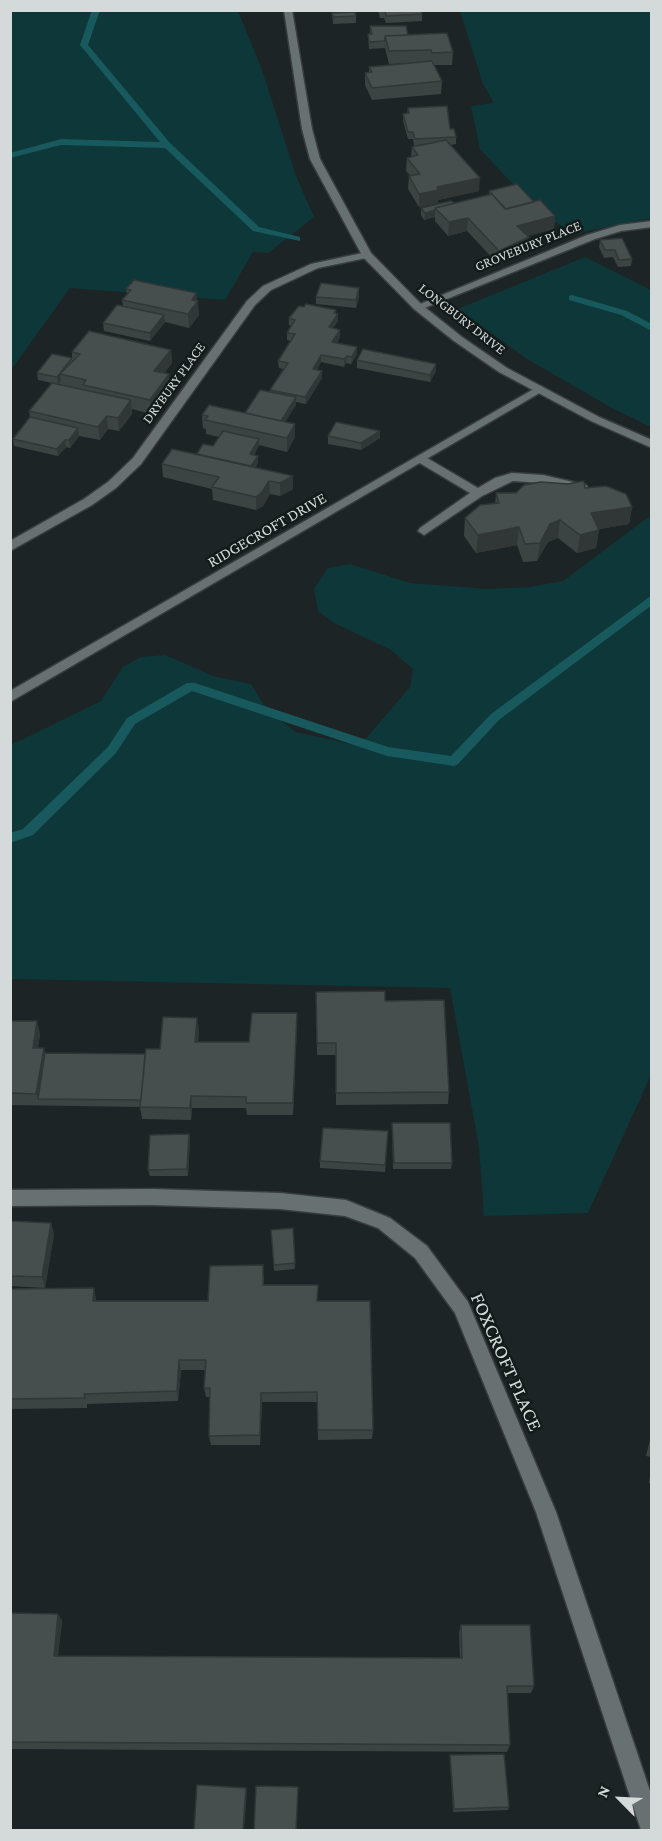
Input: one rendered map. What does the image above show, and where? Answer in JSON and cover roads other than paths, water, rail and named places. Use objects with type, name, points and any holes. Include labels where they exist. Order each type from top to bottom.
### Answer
[{"type":"street","name":"LONGBURY DRIVE","points":[[288,10],[304,111],[315,159],[367,255],[418,307],[458,339],[503,370],[651,445]]},
{"type":"street","name":"GROVEBURY PLACE","points":[[418,307],[591,237],[620,228],[651,224]]},
{"type":"street","name":"DRYBURY PLACE","points":[[10,547],[88,502],[112,485],[137,460],[251,303],[267,288],[315,266],[367,255]]},
{"type":"street","name":"RIDGECROFT DRIVE","points":[[10,697],[539,389]]},
{"type":"street","points":[[422,459],[478,493]]},
{"type":"street","points":[[424,531],[499,481],[525,477],[595,491]]},
{"type":"street","name":"FOXCROFT PLACE","points":[[10,1198],[164,1197],[280,1201],[346,1208],[384,1223],[421,1252],[462,1308],[546,1512],[651,1830]]},
{"type":"waterway","points":[[96,10],[84,45],[167,145]]},
{"type":"waterway","points":[[10,156],[61,142],[167,145]]},
{"type":"waterway","points":[[167,145],[256,229],[297,239]]},
{"type":"waterway","points":[[572,298],[624,313],[652,328]]},
{"type":"waterway","points":[[10,838],[28,832],[112,750],[131,721],[191,686],[387,751],[454,761],[495,717],[652,599]]}]
